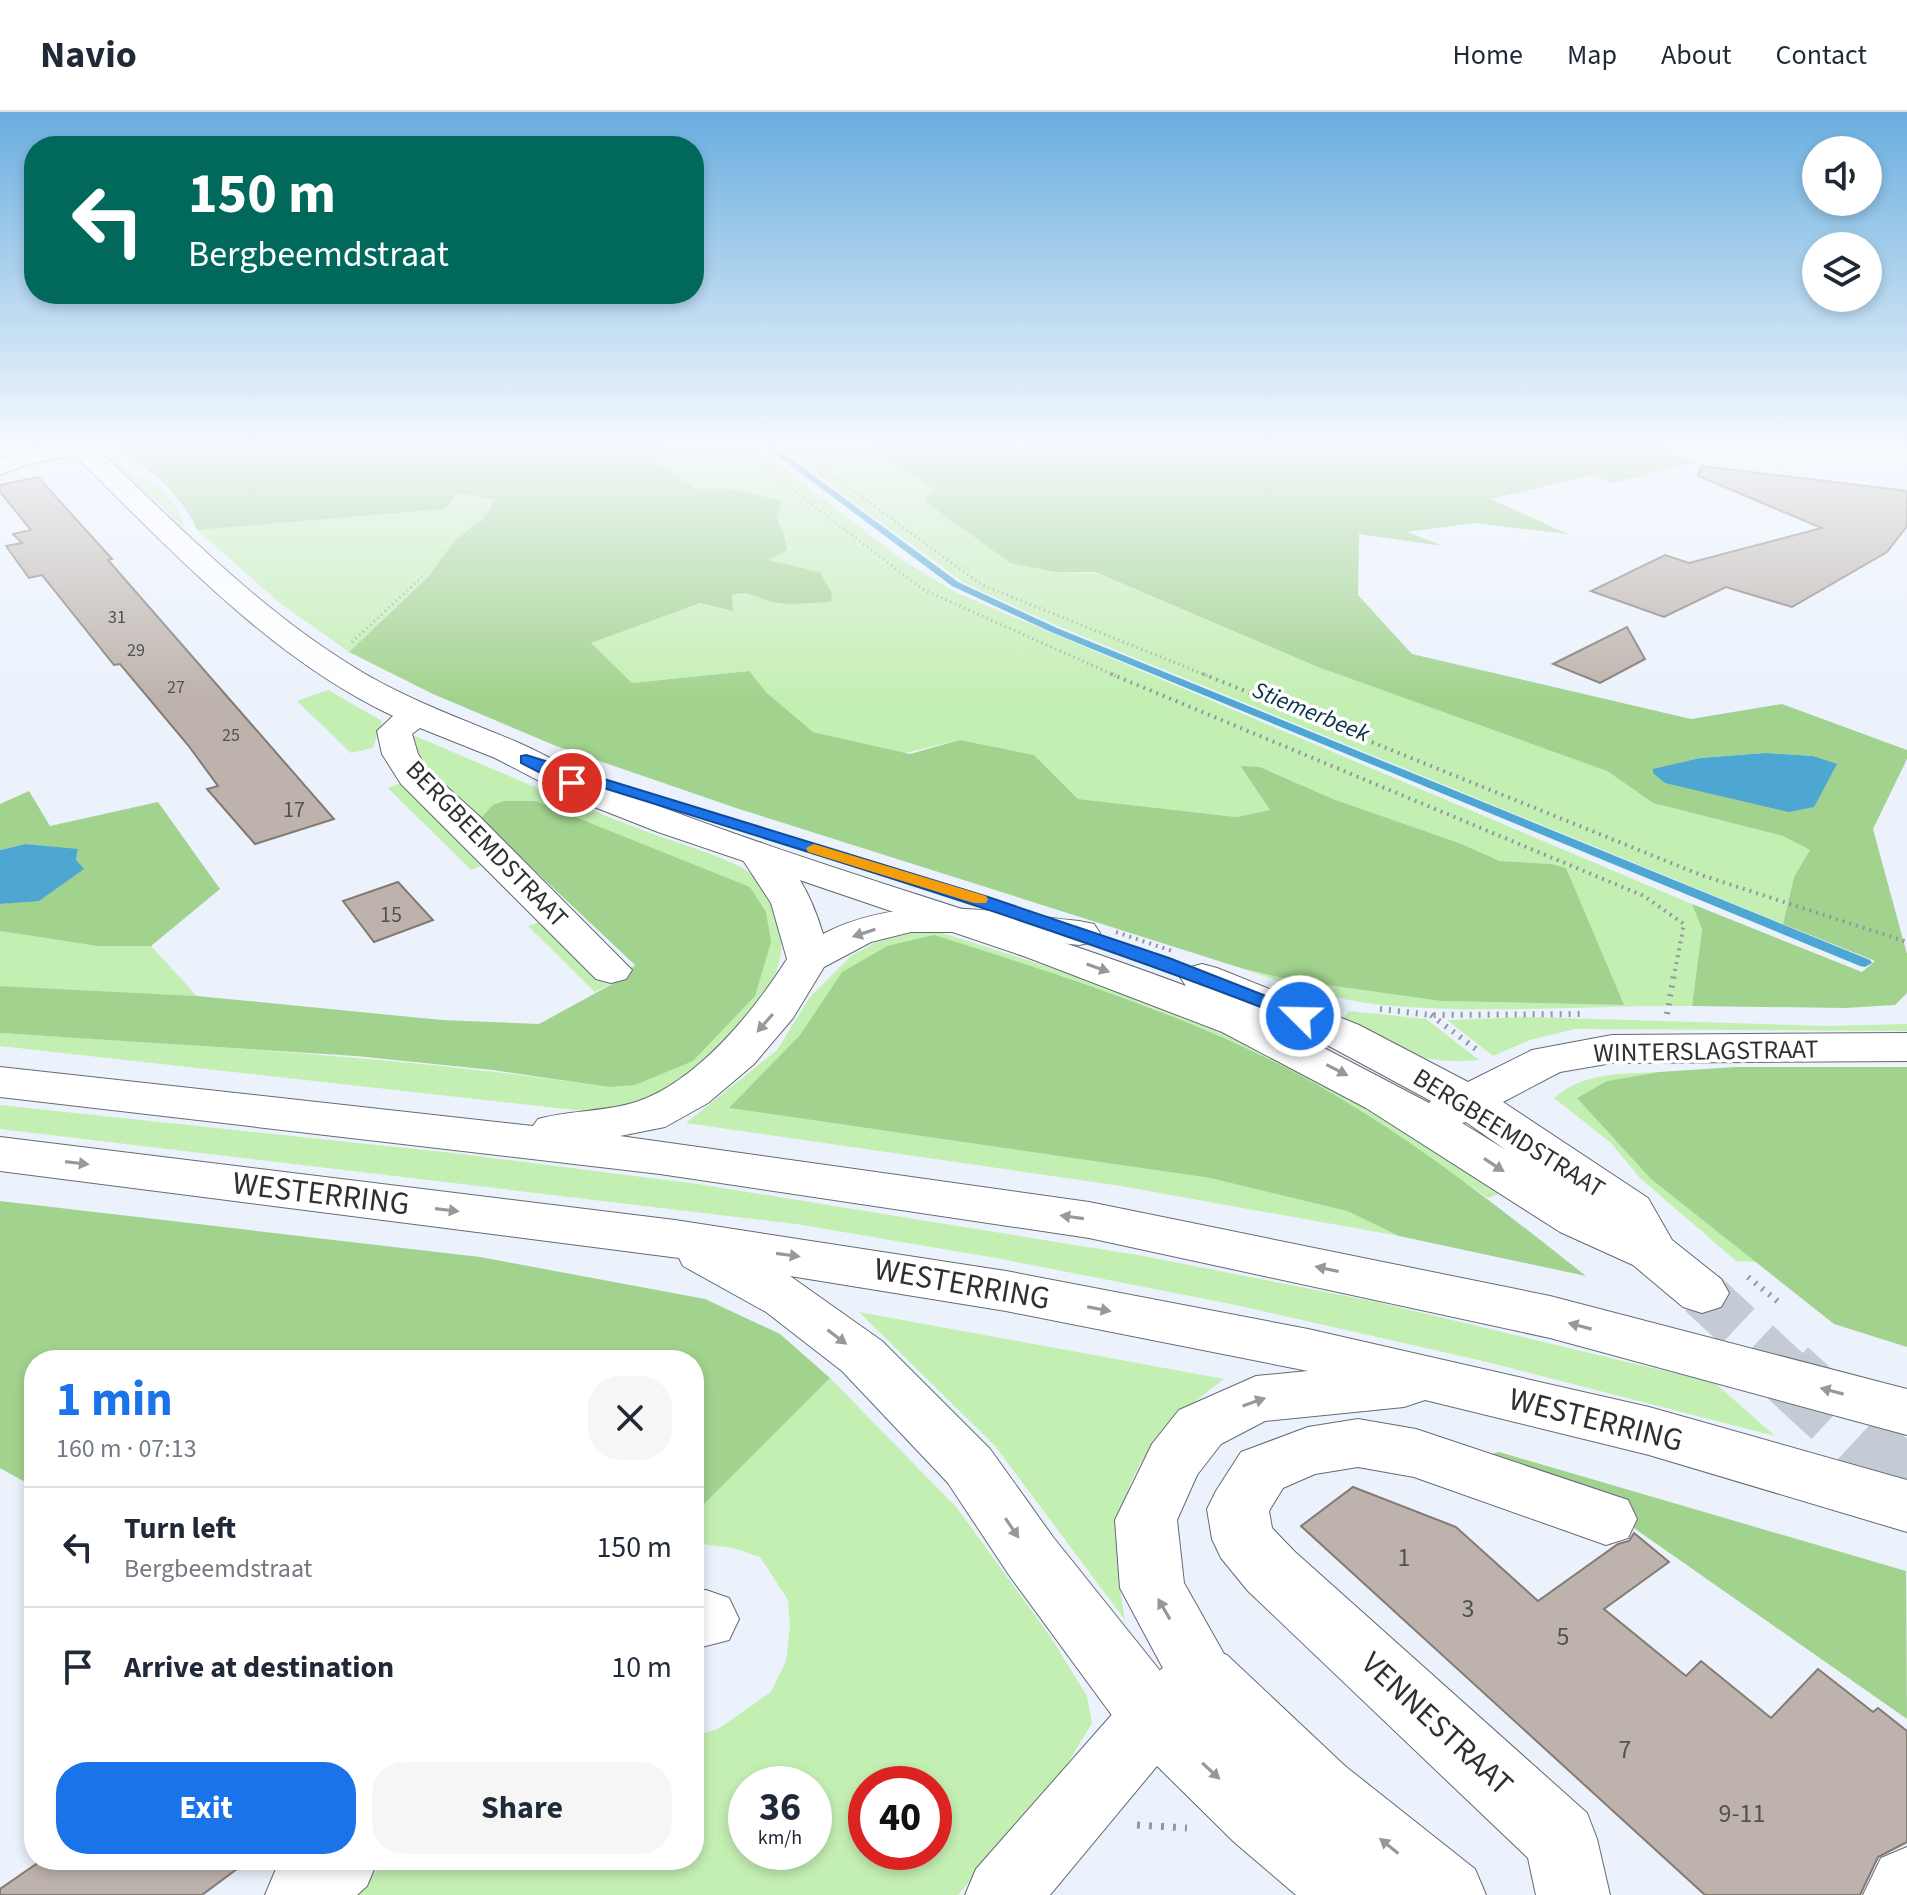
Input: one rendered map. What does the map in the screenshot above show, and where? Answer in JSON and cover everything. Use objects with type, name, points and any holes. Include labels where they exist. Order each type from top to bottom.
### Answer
[{"type":"main road","name":"BERGBEEMDSTRAAT","points":[[166,530],[272,625],[329,666],[417,714],[526,760],[595,794],[758,854],[1191,1002],[1340,1071],[1461,1093]]},
{"type":"main road","name":"BERGBEEMDSTRAAT","points":[[417,714],[394,731],[400,754],[414,776],[611,970]]},
{"type":"main road","name":"BERGBEEMDSTRAAT","points":[[526,760],[982,900],[1094,931],[1343,1035],[1461,1093],[1589,1227],[1653,1252],[1702,1293]]},
{"type":"main road","points":[[758,854],[775,872],[800,918],[808,959]]},
{"type":"main road","points":[[497,1138],[648,1116],[691,1092],[738,1054],[777,1009],[808,959],[857,933],[911,920],[957,920],[1094,931]]},
{"type":"main road","name":"WINTERSLAGSTRAAT","points":[[1461,1093],[1548,1060],[1612,1049],[1907,1047]]},
{"type":"main road","points":[[0,1082],[660,1157],[1089,1220],[1550,1317],[1907,1412]]},
{"type":"main road","name":"WESTERRING","points":[[0,1154],[843,1263],[1180,1324],[1649,1431],[1907,1506]]},
{"type":"main road","points":[[675,1239],[785,1298],[862,1356],[969,1466],[1031,1556],[1178,1697],[1320,1791],[1449,1895]]},
{"type":"main road","points":[[1354,1895],[1260,1817],[1178,1697],[1152,1588],[1146,1520],[1173,1461],[1200,1427],[1256,1399],[1437,1382]]},
{"type":"main road","name":"VENNESTRAAT","points":[[1573,1895],[1561,1839],[1271,1571],[1243,1539],[1238,1509],[1262,1470],[1308,1451],[1358,1443],[1416,1453],[1606,1519]]},
{"type":"main road","points":[[1002,1895],[1178,1697]]},
{"type":"main road","points":[[302,1895],[330,1870]]},
{"type":"main road","points":[[1900,1895],[1907,1884]]},
{"type":"path","points":[[844,530],[924,590],[1187,708],[1644,896],[1684,924],[1667,1015]]},
{"type":"path","points":[[907,530],[982,585],[1701,875],[1907,942]]},
{"type":"path","points":[[329,666],[422,577]]},
{"type":"path","points":[[1094,931],[1178,953]]},
{"type":"path","points":[[1368,1007],[1430,1015],[1461,1093]]},
{"type":"path","points":[[1123,1831],[1134,1825],[1201,1828]]},
{"type":"green space","points":[[197,530],[468,530],[454,541],[428,577],[349,652],[280,603]]},
{"type":"green space","points":[[468,530],[782,530],[787,550],[768,560],[820,572],[832,594],[831,602],[788,604],[750,594],[732,595],[733,611],[700,603],[591,643],[632,683],[749,671],[767,693],[813,732],[910,754],[960,740],[1034,755],[1078,799],[1236,817],[1270,810],[1240,766],[1260,767],[1333,799],[1459,843],[1500,861],[1552,864],[1566,868],[1624,1005],[1441,1001],[1291,980],[1244,969],[736,808],[556,746],[433,694],[349,652],[428,577],[454,541]]},
{"type":"green space","points":[[782,530],[864,530],[901,559],[955,592],[1692,904],[1702,929],[1692,1006],[1429,1008],[1373,1004],[1298,987],[1244,969],[1291,980],[1441,1001],[1623,1005],[1566,868],[1552,864],[1500,861],[1459,843],[1333,799],[1260,767],[1240,767],[1270,810],[1236,817],[1078,799],[1034,755],[960,740],[905,753],[813,732],[767,693],[749,671],[632,683],[590,643],[700,603],[732,611],[731,595],[759,594],[773,602],[820,572],[767,560],[784,534]]},
{"type":"green space","points":[[892,530],[979,530],[1056,572],[1096,573],[1318,667],[1607,771],[1653,803],[1783,836],[1811,850],[1794,877],[1783,924],[1053,624],[964,583]]},
{"type":"green space","points":[[965,530],[1420,530],[1407,532],[1443,546],[1359,534],[1358,595],[1412,654],[1691,719],[1782,704],[1907,750],[1907,759],[1873,829],[1907,954],[1907,993],[1895,1005],[1845,1008],[1692,1006],[1702,929],[1692,904],[1862,972],[1875,961],[1783,924],[1794,877],[1810,850],[1783,836],[1653,803],[1607,771],[1318,667],[1095,572],[1056,572],[1010,563]],"holes":[[[1765,753],[1813,756],[1837,765],[1653,770],[1700,758]]]},
{"type":"green space","points":[[1535,530],[1560,530],[1568,534]]},
{"type":"green space","points":[[328,690],[382,721],[373,748],[351,753],[297,701]]},
{"type":"green space","points":[[408,733],[585,808],[718,857],[751,874],[767,894],[777,914],[781,953],[767,992],[724,1047],[670,1088],[629,1105],[584,1111],[0,1046],[0,1033],[153,1043],[381,1060],[609,1087],[750,887],[719,876],[480,819],[417,760]]},
{"type":"green space","points":[[401,783],[481,866],[471,870],[388,788]]},
{"type":"green space","points":[[29,791],[50,826],[158,802],[220,889],[151,946],[97,946],[0,931],[0,904],[39,900],[76,860],[78,850],[25,844],[0,850],[0,804]]},
{"type":"green space","points":[[504,801],[535,801],[750,887],[766,912],[771,942],[755,996],[693,1061],[635,1085],[609,1087],[493,1070],[356,1056],[0,1033],[0,986],[197,996],[442,1020],[539,1024],[625,977],[635,965],[480,819],[493,805]]},
{"type":"green space","points":[[543,921],[597,981],[635,965],[625,977],[595,992],[528,926]]},
{"type":"green space","points":[[929,929],[1087,981],[1242,1042],[1341,1091],[1498,1194],[1488,1198],[1339,1097],[1244,1048],[1153,1008],[1064,977],[887,946],[842,972],[800,1035],[730,1108],[1210,1178],[1347,1211],[1399,1236],[1121,1186],[686,1123],[777,1050],[810,997],[851,956],[876,942]]},
{"type":"green space","points":[[0,931],[97,946],[151,946],[197,996],[0,986]]},
{"type":"green space","points":[[934,935],[1142,1004],[1292,1071],[1372,1118],[1435,1161],[1586,1276],[1399,1236],[1347,1211],[1210,1178],[729,1108],[800,1035],[842,972],[887,946]]},
{"type":"green space","points":[[1349,1011],[1426,1019],[1479,1060],[1440,1060],[1391,1047],[1342,1021]]},
{"type":"green space","points":[[1529,1017],[1826,1026],[1907,1024],[1907,1031],[1575,1029],[1530,1040],[1493,1056],[1447,1020]]},
{"type":"green space","points":[[1736,1067],[1907,1067],[1907,1347],[1834,1324],[1651,1179],[1577,1098],[1607,1081],[1659,1072]]},
{"type":"green space","points":[[1659,1072],[1607,1081],[1651,1179],[1757,1262],[1736,1261],[1640,1178],[1611,1143],[1554,1098],[1590,1079]]},
{"type":"green space","points":[[0,1105],[453,1153],[698,1184],[1143,1256],[1377,1302],[1715,1383],[1775,1436],[1483,1361],[1231,1304],[996,1258],[796,1224],[0,1129]]},
{"type":"green space","points":[[0,1201],[480,1257],[705,1299],[780,1334],[830,1378],[704,1504],[704,1350],[24,1350],[24,1481],[0,1468]]},
{"type":"green space","points":[[859,1312],[1224,1379],[1166,1429],[1131,1482],[1122,1511],[1118,1543],[1125,1620],[995,1446]]},
{"type":"green space","points":[[830,1378],[957,1508],[1050,1636],[1087,1696],[1092,1723],[1066,1766],[958,1895],[350,1895],[378,1870],[704,1870],[704,1733],[718,1729],[771,1692],[786,1661],[790,1625],[788,1600],[760,1557],[733,1548],[704,1544],[704,1504]]},
{"type":"green space","points":[[1499,1452],[1906,1571],[1907,1719],[1631,1526],[1475,1458]]},
{"type":"water","points":[[1765,753],[1813,756],[1837,764],[1814,807],[1789,812],[1665,783],[1653,773],[1653,769],[1700,758]]},
{"type":"water","points":[[25,844],[78,849],[76,860],[84,869],[39,901],[0,904],[0,850]]},
{"type":"building","points":[[30,530],[86,530],[112,559],[108,560],[334,819],[255,844],[207,789],[218,786],[188,745],[120,664],[114,665],[42,575],[29,578],[6,546],[22,543],[13,534]]},
{"type":"building","points":[[1814,530],[1904,530],[1887,552],[1792,607],[1726,587],[1664,617],[1591,591],[1665,555],[1689,563]]},
{"type":"building","points":[[1627,627],[1645,659],[1600,683],[1553,664]]},
{"type":"building","points":[[398,882],[433,920],[374,942],[343,901]]},
{"type":"building","points":[[1353,1487],[1456,1527],[1538,1601],[1618,1544],[1629,1541],[1634,1533],[1669,1562],[1604,1609],[1686,1676],[1701,1661],[1771,1718],[1818,1669],[1873,1712],[1878,1708],[1907,1731],[1907,1842],[1878,1857],[1860,1895],[1705,1895],[1301,1526]]},
{"type":"building","points":[[28,1870],[236,1870],[202,1895],[0,1895],[0,1889]]},
{"type":"waterway","name":"Stiemerbeek","points":[[882,530],[955,584],[1054,630],[1865,963]]},
{"type":"tunnel","points":[[1702,1293],[1788,1373]]},
{"type":"tunnel","points":[[1786,1371],[1907,1483]]},
{"type":"slow traffic","points":[[814,848],[980,899]]},
{"type":"route","points":[[572,783],[526,760],[982,900],[1163,962],[1300,1016]]}]
